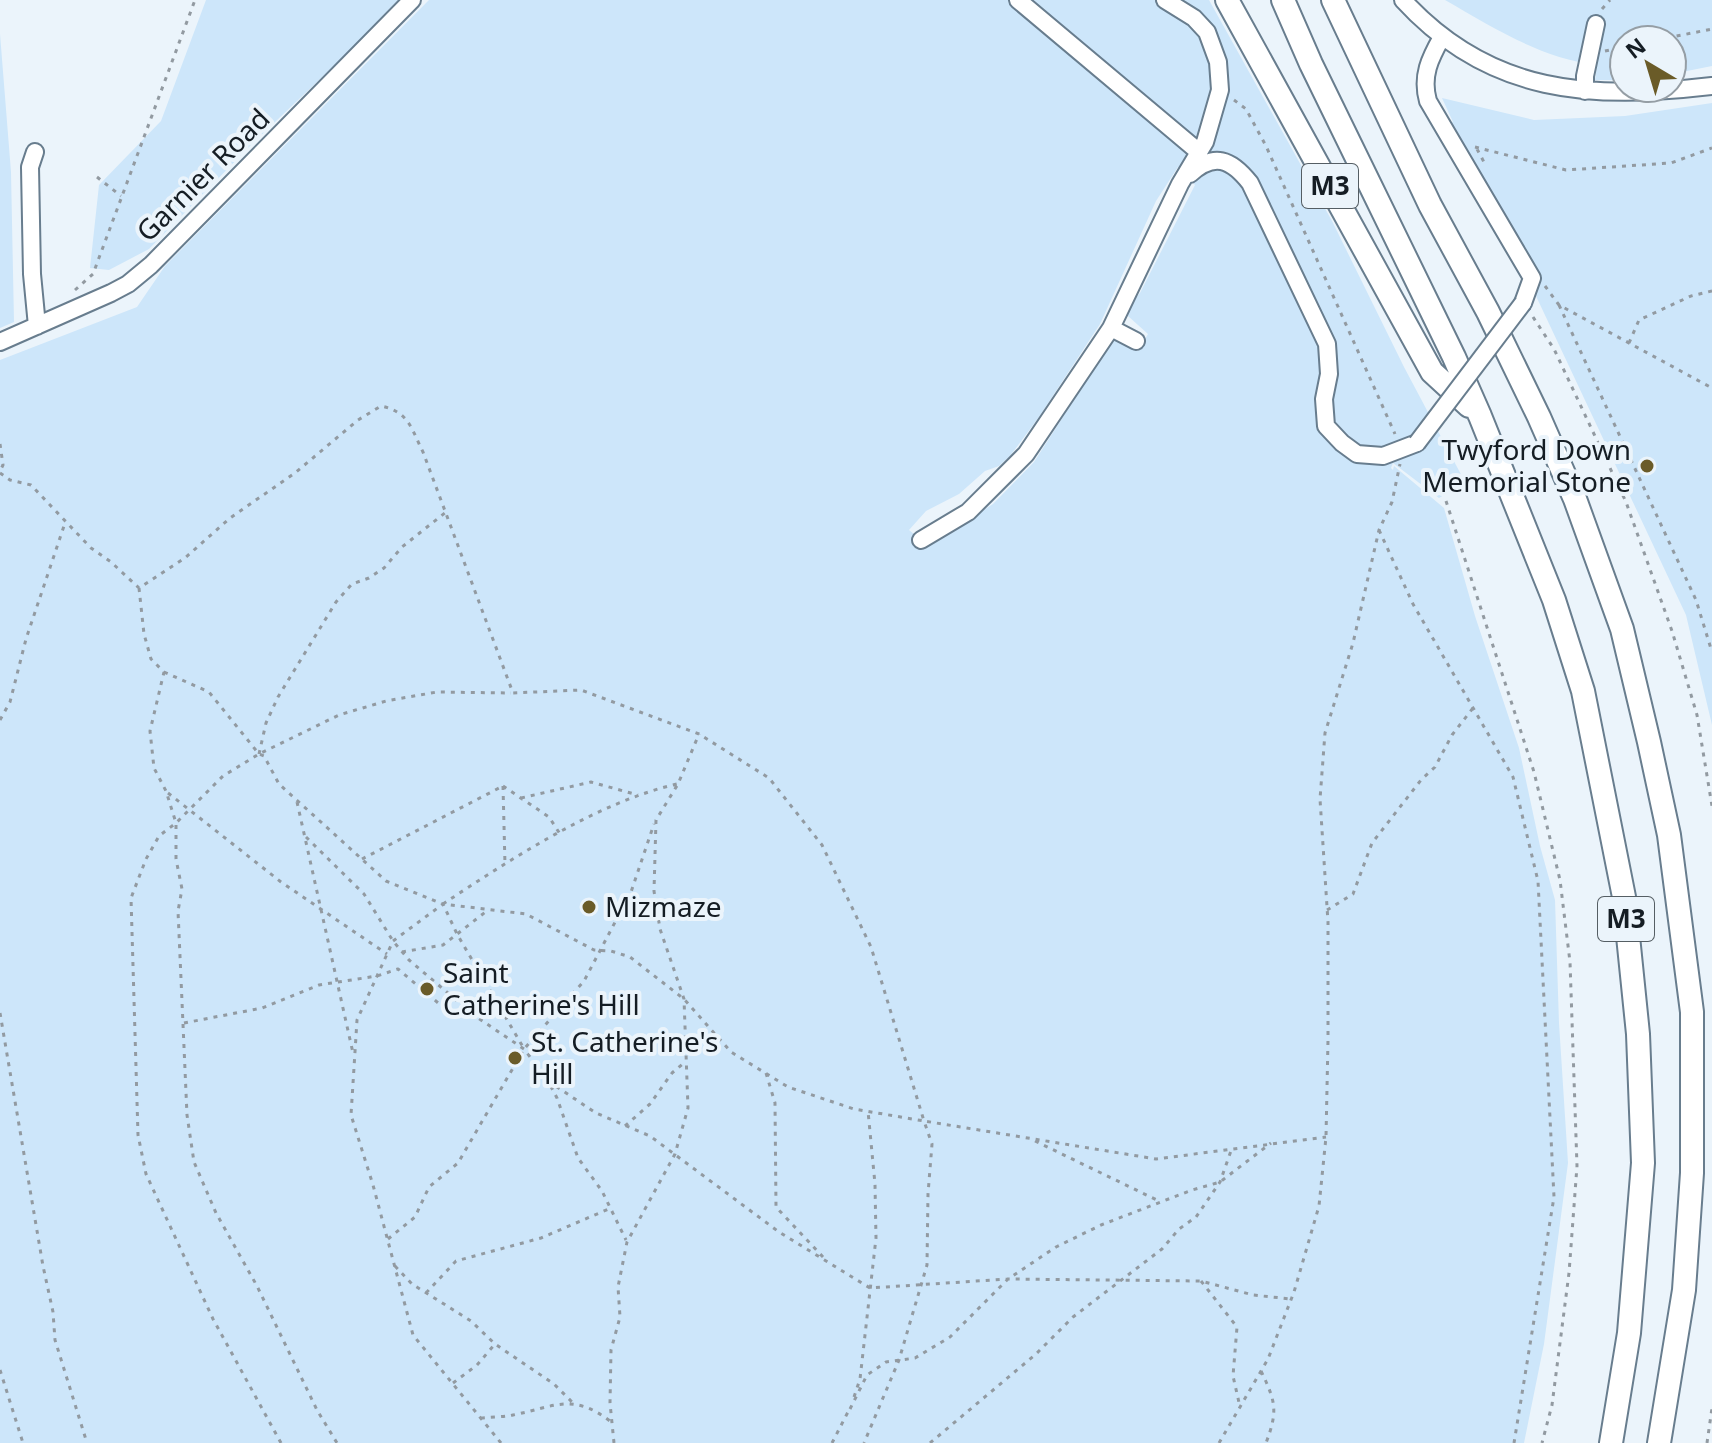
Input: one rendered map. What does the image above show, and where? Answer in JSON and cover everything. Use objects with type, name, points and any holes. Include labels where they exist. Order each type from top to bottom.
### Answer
[{"type":"highway","name":"M3","points":[[1227,0],[1432,372],[1480,416]]},
{"type":"highway","name":"M3","points":[[1283,0],[1480,416],[1554,600],[1583,691],[1624,897],[1638,1034],[1643,1163],[1629,1333],[1611,1443]]},
{"type":"highway","name":"M3","points":[[1333,0],[1430,205],[1534,405],[1575,499],[1622,629],[1649,742],[1669,835],[1692,1012],[1692,1173],[1684,1290],[1659,1443]]},
{"type":"street","name":"Garnier Road","points":[[0,342],[111,293],[151,265],[412,0]]},
{"type":"street","points":[[1018,0],[1199,152]]},
{"type":"street","points":[[921,540],[968,512],[1026,454],[1111,328],[1180,184],[1205,142],[1220,90],[1218,62],[1207,32],[1194,18],[1165,0]]},
{"type":"street","points":[[1403,0],[1442,37],[1476,58],[1515,76],[1554,87],[1585,91],[1658,92],[1712,86]]},
{"type":"street","points":[[1585,91],[1585,76],[1596,24]]},
{"type":"street","points":[[1180,184],[1206,161],[1220,160],[1238,169],[1327,344],[1326,426],[1357,454],[1383,456],[1410,447],[1523,303],[1532,278],[1434,115],[1424,89],[1430,59],[1442,37]]},
{"type":"street","points":[[35,152],[30,167],[32,274],[37,326]]},
{"type":"street","points":[[1111,328],[1136,341]]},
{"type":"path","points":[[85,283],[93,274],[195,0]]},
{"type":"path","points":[[1688,34],[1712,29]]},
{"type":"path","points":[[1219,1443],[1261,1371],[1291,1299],[1319,1206],[1326,1137],[1327,910],[1320,799],[1325,733],[1353,643],[1379,530],[1410,447],[1266,146],[1246,109],[1220,90]]},
{"type":"path","points":[[1452,142],[1566,170],[1671,163],[1712,148]]},
{"type":"path","points":[[97,177],[121,196]]},
{"type":"path","points":[[1532,278],[1543,283],[1559,305],[1696,600],[1712,652]]},
{"type":"path","points":[[1629,343],[1639,320],[1691,296],[1712,291]]},
{"type":"path","points":[[1523,303],[1554,349],[1626,502],[1672,631],[1697,715],[1712,806]]},
{"type":"path","points":[[1559,305],[1712,388]]},
{"type":"path","points":[[139,588],[185,558],[230,518],[305,465],[358,420],[381,406],[396,409],[405,416],[423,452],[513,693]]},
{"type":"path","points":[[0,444],[3,465],[0,472],[10,480],[31,485],[65,523],[139,588],[144,634],[151,659],[164,672],[209,692],[259,754],[264,756],[279,784],[386,881],[443,904],[526,914],[594,950],[630,957],[684,999],[731,1052],[788,1087],[868,1111],[1156,1159],[1326,1137]]},
{"type":"path","points":[[1446,501],[1534,772],[1560,880],[1570,962],[1577,1166],[1569,1273],[1552,1405],[1542,1443]]},
{"type":"path","points":[[259,754],[266,723],[278,697],[336,602],[352,584],[384,568],[402,547],[446,512]]},
{"type":"path","points":[[0,720],[10,702],[26,639],[65,523]]},
{"type":"path","points":[[1379,530],[1413,604],[1513,777],[1538,881],[1554,1197],[1514,1443]]},
{"type":"path","points":[[164,672],[150,731],[154,768],[166,791],[176,823],[176,859],[182,889],[178,911],[187,1115],[194,1162],[216,1213],[337,1443]]},
{"type":"path","points":[[281,1443],[213,1319],[146,1174],[138,1135],[131,898],[146,859],[159,836],[223,776],[259,754],[339,715],[386,701],[437,692],[581,690],[699,734],[769,778],[822,845],[871,947],[932,1144],[927,1265],[899,1360],[864,1443]]},
{"type":"path","points":[[1327,910],[1353,894],[1372,843],[1421,780],[1435,767],[1452,735],[1473,708]]},
{"type":"path","points":[[388,1239],[415,1217],[429,1187],[458,1163],[524,1049],[584,981],[631,892],[656,820],[678,784],[699,734]]},
{"type":"path","points":[[521,798],[591,782],[638,795]]},
{"type":"path","points":[[501,1443],[413,1335],[351,1115],[357,1020],[393,941],[443,904],[560,834],[638,795],[678,784]]},
{"type":"path","points":[[362,859],[503,786]]},
{"type":"path","points":[[503,786],[549,817],[560,834]]},
{"type":"path","points":[[503,786],[505,865]]},
{"type":"path","points":[[166,791],[281,882],[387,954]]},
{"type":"path","points":[[297,800],[354,1056]]},
{"type":"path","points":[[614,1443],[611,1350],[620,1317],[618,1287],[627,1242],[675,1154],[688,1108],[684,999],[660,929],[654,891],[656,820]]},
{"type":"path","points":[[304,835],[364,894],[402,952],[475,1016],[524,1049]]},
{"type":"path","points":[[443,904],[457,934],[524,1049],[548,1081],[578,1158],[611,1208],[627,1242]]},
{"type":"path","points":[[402,952],[443,945],[488,910]]},
{"type":"path","points":[[184,1023],[262,1008],[319,985],[377,976],[398,969],[450,1013],[475,1016]]},
{"type":"path","points":[[0,1013],[53,1312],[55,1340],[87,1443]]},
{"type":"path","points":[[625,1126],[650,1104],[672,1073],[686,1061]]},
{"type":"path","points":[[766,1073],[775,1103],[776,1207],[827,1261]]},
{"type":"path","points":[[548,1081],[596,1113],[650,1136],[779,1232],[870,1288],[1008,1279],[1201,1281],[1253,1295],[1291,1299]]},
{"type":"path","points":[[850,1409],[860,1379],[876,1238],[868,1111]]},
{"type":"path","points":[[1030,1138],[1161,1202]]},
{"type":"path","points":[[832,1443],[867,1375],[886,1362],[915,1358],[950,1337],[1008,1279],[1056,1247],[1101,1225],[1220,1182],[1272,1142]]},
{"type":"path","points":[[930,1443],[1036,1354],[1073,1317],[1162,1249],[1179,1229],[1196,1217],[1220,1182],[1232,1148]]},
{"type":"path","points":[[426,1293],[456,1261],[541,1238],[611,1208]]},
{"type":"path","points":[[395,1265],[412,1284],[471,1321],[495,1344],[538,1372],[572,1402]]},
{"type":"path","points":[[1201,1281],[1237,1327],[1233,1376],[1240,1407]]},
{"type":"path","points":[[453,1383],[477,1365],[495,1344]]},
{"type":"path","points":[[0,1370],[23,1443]]},
{"type":"path","points":[[1261,1371],[1276,1414],[1266,1443]]},
{"type":"path","points":[[481,1418],[512,1415],[572,1402],[595,1409],[612,1422]]},
{"type":"path","points":[[1707,1443],[1712,1408]]},
{"type":"shaded area","points":[[206,0],[403,0],[252,144],[149,249],[109,270],[90,268],[99,185],[161,121]]},
{"type":"shaded area","points":[[429,0],[1209,0],[1332,221],[1465,482],[1439,498],[1393,463],[1391,468],[1393,470],[1394,466],[1444,508],[1475,616],[1519,748],[1555,900],[1568,1163],[1544,1344],[1524,1443],[0,1443],[0,360],[137,307],[165,266]],"holes":[[[1178,167],[1195,185],[1140,293],[1128,306],[1128,316],[1148,334],[1138,351],[1113,339],[1034,462],[993,504],[933,542],[921,540],[909,530],[926,511],[959,494],[985,471],[999,466],[1039,417],[1100,324],[1156,201]]]},
{"type":"shaded area","points":[[1445,0],[1712,0],[1712,66],[1688,71],[1688,24],[1608,24],[1608,80],[1595,80],[1597,65],[1556,56],[1500,31]]},
{"type":"shaded area","points":[[0,34],[11,172],[14,322],[0,328]]},
{"type":"shaded area","points":[[1442,98],[1534,120],[1625,116],[1712,103],[1712,725],[1686,615],[1536,296],[1537,271],[1448,123],[1453,122]]},
{"type":"place","name":"Twyford Down Memorial Stone","points":[[1647,466]]},
{"type":"place","name":"Mizmaze","points":[[589,907]]},
{"type":"place","name":"Saint Catherine's Hill","points":[[427,989]]},
{"type":"place","name":"St. Catherine's Hill","points":[[515,1058]]}]
